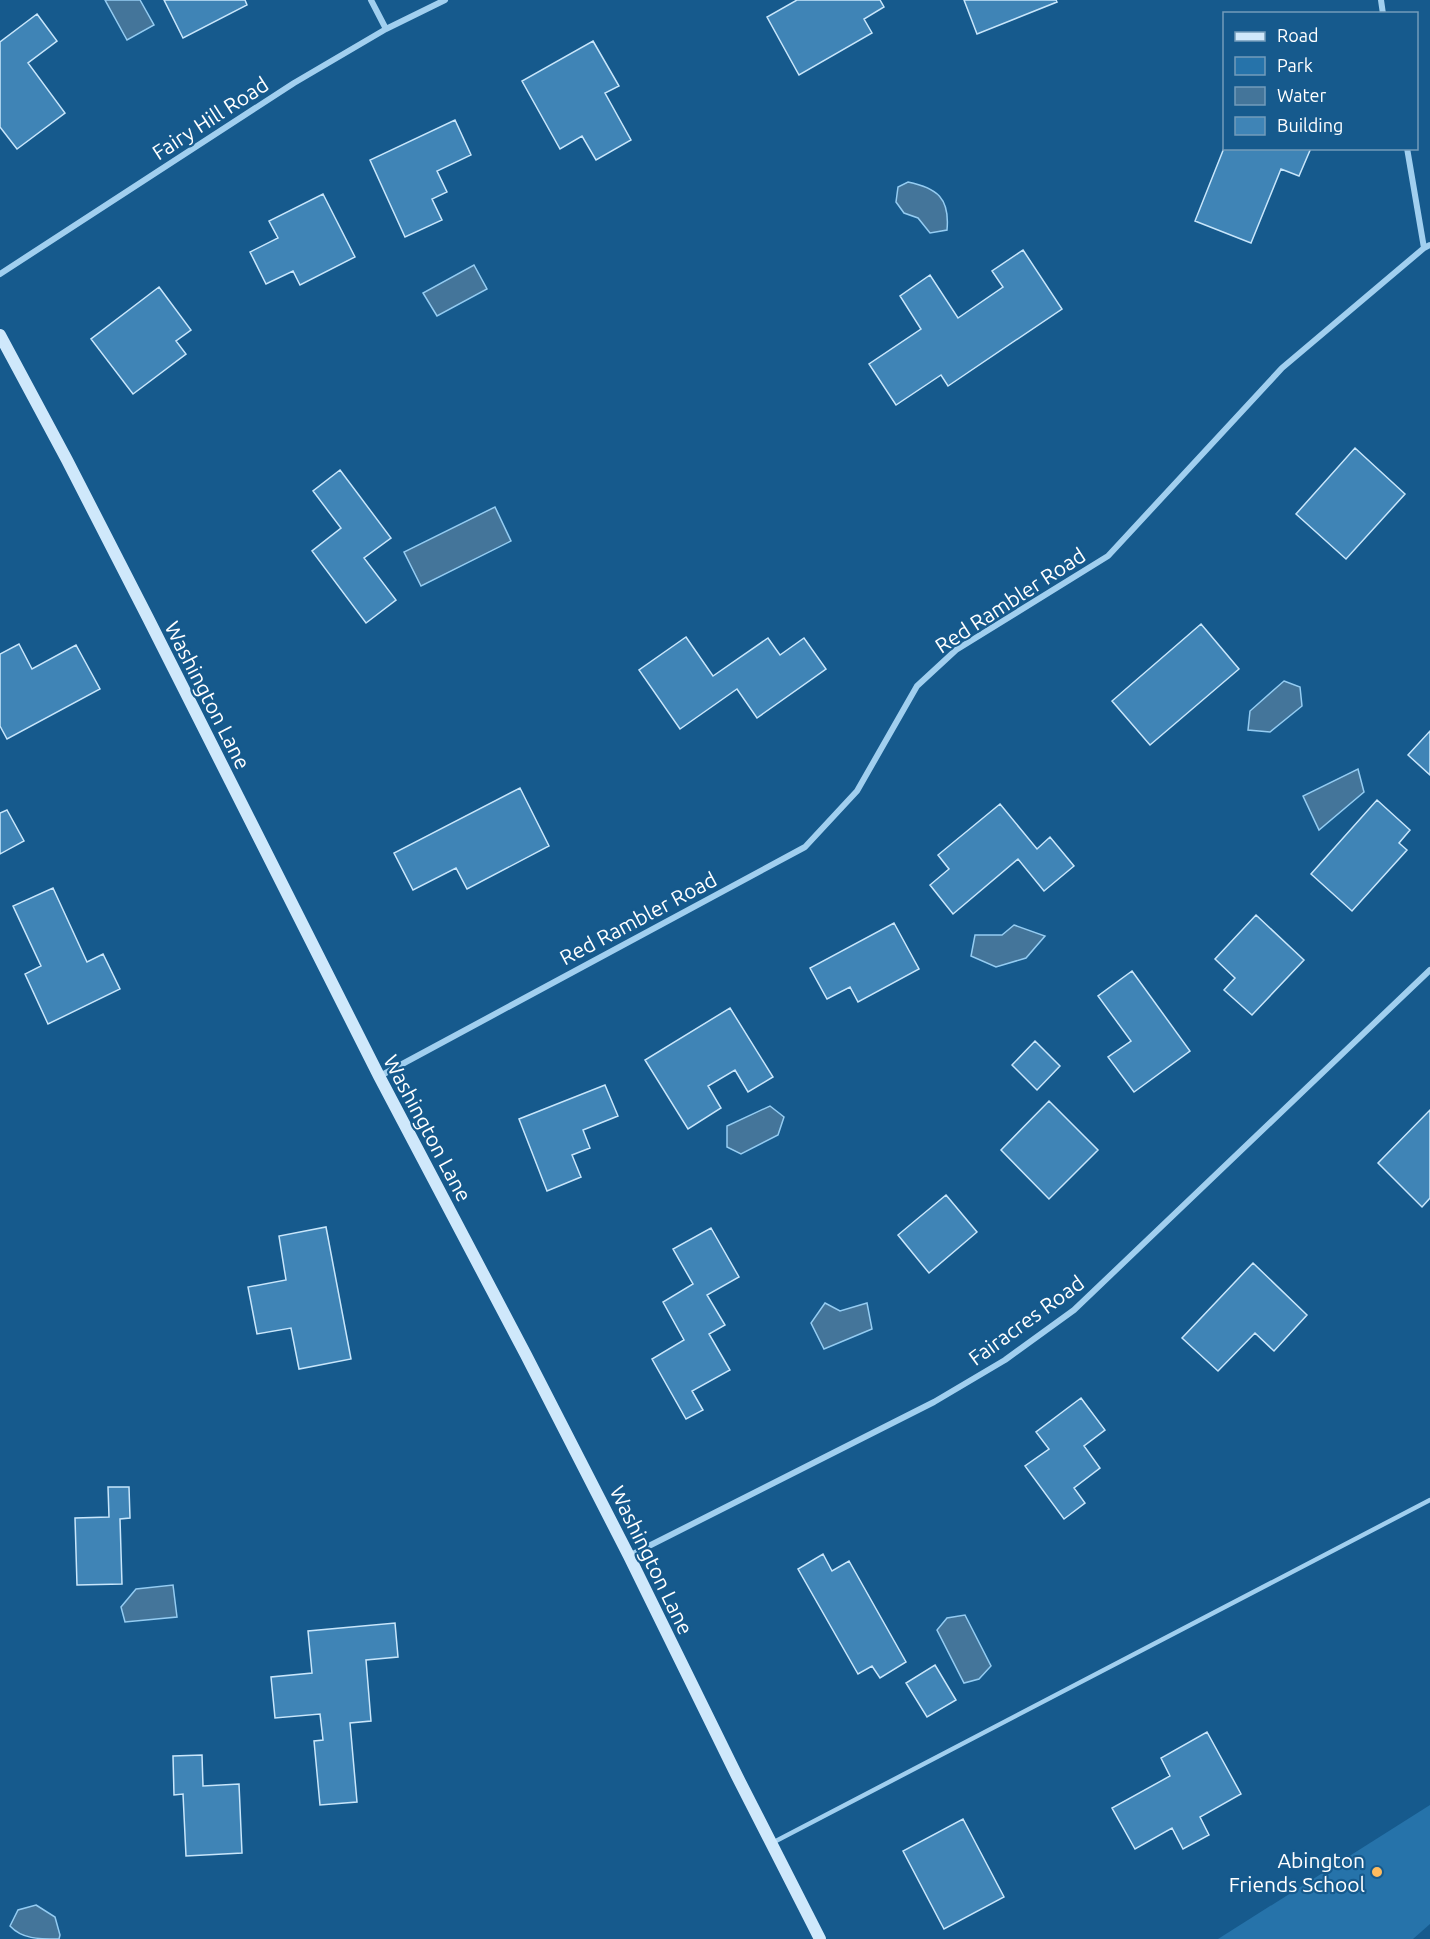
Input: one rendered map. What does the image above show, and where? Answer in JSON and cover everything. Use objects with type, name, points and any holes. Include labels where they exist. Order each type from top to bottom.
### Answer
[{"type":"main road","name":"Washington Lane","points":[[0,336],[148,618],[379,1076],[526,1354],[820,1939]]},
{"type":"street","points":[[371,0],[386,29]]},
{"type":"street","name":"Fairy Hill Road","points":[[0,274],[294,83],[386,29],[445,0]]},
{"type":"street","points":[[1407,150],[1427,247]]},
{"type":"street","name":"Red Rambler Road","points":[[379,1076],[805,847],[857,791],[916,686],[956,650],[1108,556],[1282,368],[1427,247]]},
{"type":"street","name":"Fairacres Road","points":[[629,1556],[934,1402],[1005,1360],[1074,1310],[1430,970]]},
{"type":"lane","points":[[771,1844],[1430,1500]]},
{"type":"green space","name":"Abington Friends School","points":[[1430,1805],[1430,1924],[1413,1939],[1218,1939]]},
{"type":"water","points":[[105,0],[140,0],[154,25],[127,40]]},
{"type":"water","points":[[908,182],[934,191],[940,196],[946,210],[947,230],[930,233],[918,218],[904,213],[896,202],[898,187]]},
{"type":"water","points":[[474,265],[487,289],[437,316],[423,293]]},
{"type":"water","points":[[495,507],[511,541],[421,586],[404,552]]},
{"type":"water","points":[[1284,681],[1300,687],[1302,706],[1270,732],[1248,730],[1250,711]]},
{"type":"water","points":[[1358,769],[1364,792],[1319,830],[1303,796]]},
{"type":"water","points":[[1014,925],[1045,936],[1026,958],[996,967],[971,956],[975,935],[1002,935]]},
{"type":"water","points":[[770,1106],[784,1117],[778,1135],[741,1154],[727,1147],[727,1126]]},
{"type":"water","points":[[825,1303],[840,1311],[867,1303],[872,1329],[824,1349],[811,1323]]},
{"type":"water","points":[[173,1585],[177,1617],[125,1622],[121,1607],[136,1589]]},
{"type":"water","points":[[965,1615],[991,1666],[979,1679],[964,1683],[937,1630],[947,1618]]},
{"type":"water","points":[[36,1905],[55,1917],[59,1939],[25,1936],[10,1926],[18,1910]]},
{"type":"building","points":[[164,0],[245,0],[247,5],[183,38]]},
{"type":"building","points":[[797,0],[880,0],[884,7],[864,19],[872,33],[799,75],[767,17]]},
{"type":"building","points":[[964,0],[1056,0],[1057,2],[977,34]]},
{"type":"building","points":[[37,14],[57,41],[28,63],[65,113],[17,149],[0,127],[0,42]]},
{"type":"building","points":[[593,41],[619,86],[605,93],[631,140],[596,160],[582,136],[560,149],[522,81]]},
{"type":"building","points":[[455,120],[471,155],[437,171],[447,192],[432,199],[442,220],[405,237],[370,160]]},
{"type":"building","points":[[1223,150],[1310,150],[1299,176],[1281,169],[1251,243],[1195,221]]},
{"type":"building","points":[[323,194],[355,257],[300,285],[293,271],[266,284],[250,252],[278,238],[269,221]]},
{"type":"building","points":[[1023,250],[1062,309],[948,386],[941,375],[896,405],[869,364],[921,329],[900,296],[930,275],[958,318],[1003,287],[992,271]]},
{"type":"building","points":[[159,287],[191,330],[176,341],[186,354],[133,394],[91,339]]},
{"type":"building","points":[[1355,448],[1405,494],[1346,559],[1296,514]]},
{"type":"building","points":[[340,470],[391,538],[364,558],[396,600],[366,623],[312,551],[341,528],[313,491]]},
{"type":"building","points":[[1201,624],[1239,669],[1150,745],[1112,701]]},
{"type":"building","points":[[686,637],[713,676],[768,638],[780,655],[804,638],[826,669],[757,718],[737,689],[680,729],[639,670]]},
{"type":"building","points":[[19,644],[32,669],[76,645],[100,689],[7,739],[0,726],[0,654]]},
{"type":"building","points":[[1430,731],[1430,775],[1408,755]]},
{"type":"building","points":[[520,788],[549,846],[467,889],[456,868],[413,890],[394,853]]},
{"type":"building","points":[[1377,800],[1410,830],[1399,843],[1407,850],[1352,911],[1311,874]]},
{"type":"building","points":[[1000,804],[1037,849],[1050,837],[1074,866],[1044,891],[1018,859],[953,914],[930,885],[949,869],[938,855]]},
{"type":"building","points":[[7,810],[24,841],[0,854],[0,813]]},
{"type":"building","points":[[53,888],[87,962],[103,954],[120,989],[48,1024],[25,974],[41,966],[13,906]]},
{"type":"building","points":[[1256,915],[1304,960],[1252,1015],[1224,990],[1235,978],[1215,959]]},
{"type":"building","points":[[894,923],[919,969],[858,1002],[850,987],[827,999],[810,968]]},
{"type":"building","points":[[1132,971],[1190,1051],[1134,1092],[1108,1057],[1131,1041],[1098,996]]},
{"type":"building","points":[[730,1008],[773,1077],[748,1092],[735,1070],[708,1086],[721,1108],[688,1129],[645,1060]]},
{"type":"building","points":[[1035,1041],[1060,1066],[1037,1090],[1012,1065]]},
{"type":"building","points":[[605,1085],[618,1116],[583,1130],[590,1148],[572,1155],[581,1177],[547,1191],[519,1119]]},
{"type":"building","points":[[1049,1101],[1098,1150],[1049,1199],[1001,1150]]},
{"type":"building","points":[[1430,1110],[1430,1198],[1422,1207],[1378,1163]]},
{"type":"building","points":[[946,1195],[977,1232],[929,1273],[898,1235]]},
{"type":"building","points":[[326,1227],[351,1359],[299,1369],[291,1328],[257,1334],[248,1287],[286,1280],[279,1236]]},
{"type":"building","points":[[711,1228],[739,1277],[707,1295],[725,1325],[709,1334],[730,1370],[692,1391],[703,1410],[686,1419],[652,1359],[684,1340],[663,1302],[693,1284],[673,1249]]},
{"type":"building","points":[[1253,1263],[1307,1315],[1274,1351],[1255,1333],[1218,1371],[1182,1338]]},
{"type":"building","points":[[1081,1398],[1105,1430],[1084,1446],[1100,1468],[1074,1488],[1085,1503],[1064,1519],[1025,1466],[1049,1449],[1036,1432]]},
{"type":"building","points":[[108,1487],[129,1487],[130,1518],[120,1519],[122,1584],[77,1585],[75,1518],[109,1517]]},
{"type":"building","points":[[823,1554],[832,1571],[849,1561],[906,1662],[880,1678],[872,1666],[858,1674],[798,1569]]},
{"type":"building","points":[[395,1623],[398,1657],[366,1660],[371,1721],[350,1723],[357,1802],[320,1805],[314,1741],[323,1740],[320,1714],[275,1718],[271,1677],[312,1673],[308,1631]]},
{"type":"building","points":[[935,1665],[956,1700],[927,1717],[906,1683]]},
{"type":"building","points":[[1207,1732],[1241,1794],[1200,1817],[1209,1835],[1183,1849],[1172,1828],[1135,1849],[1112,1808],[1170,1776],[1161,1758]]},
{"type":"building","points":[[202,1755],[203,1786],[239,1784],[242,1853],[186,1856],[183,1794],[174,1795],[173,1756]]},
{"type":"building","points":[[963,1819],[1004,1897],[944,1929],[903,1851]]},
{"type":"place","name":"Abington Friends School","points":[[1377,1872]]}]
